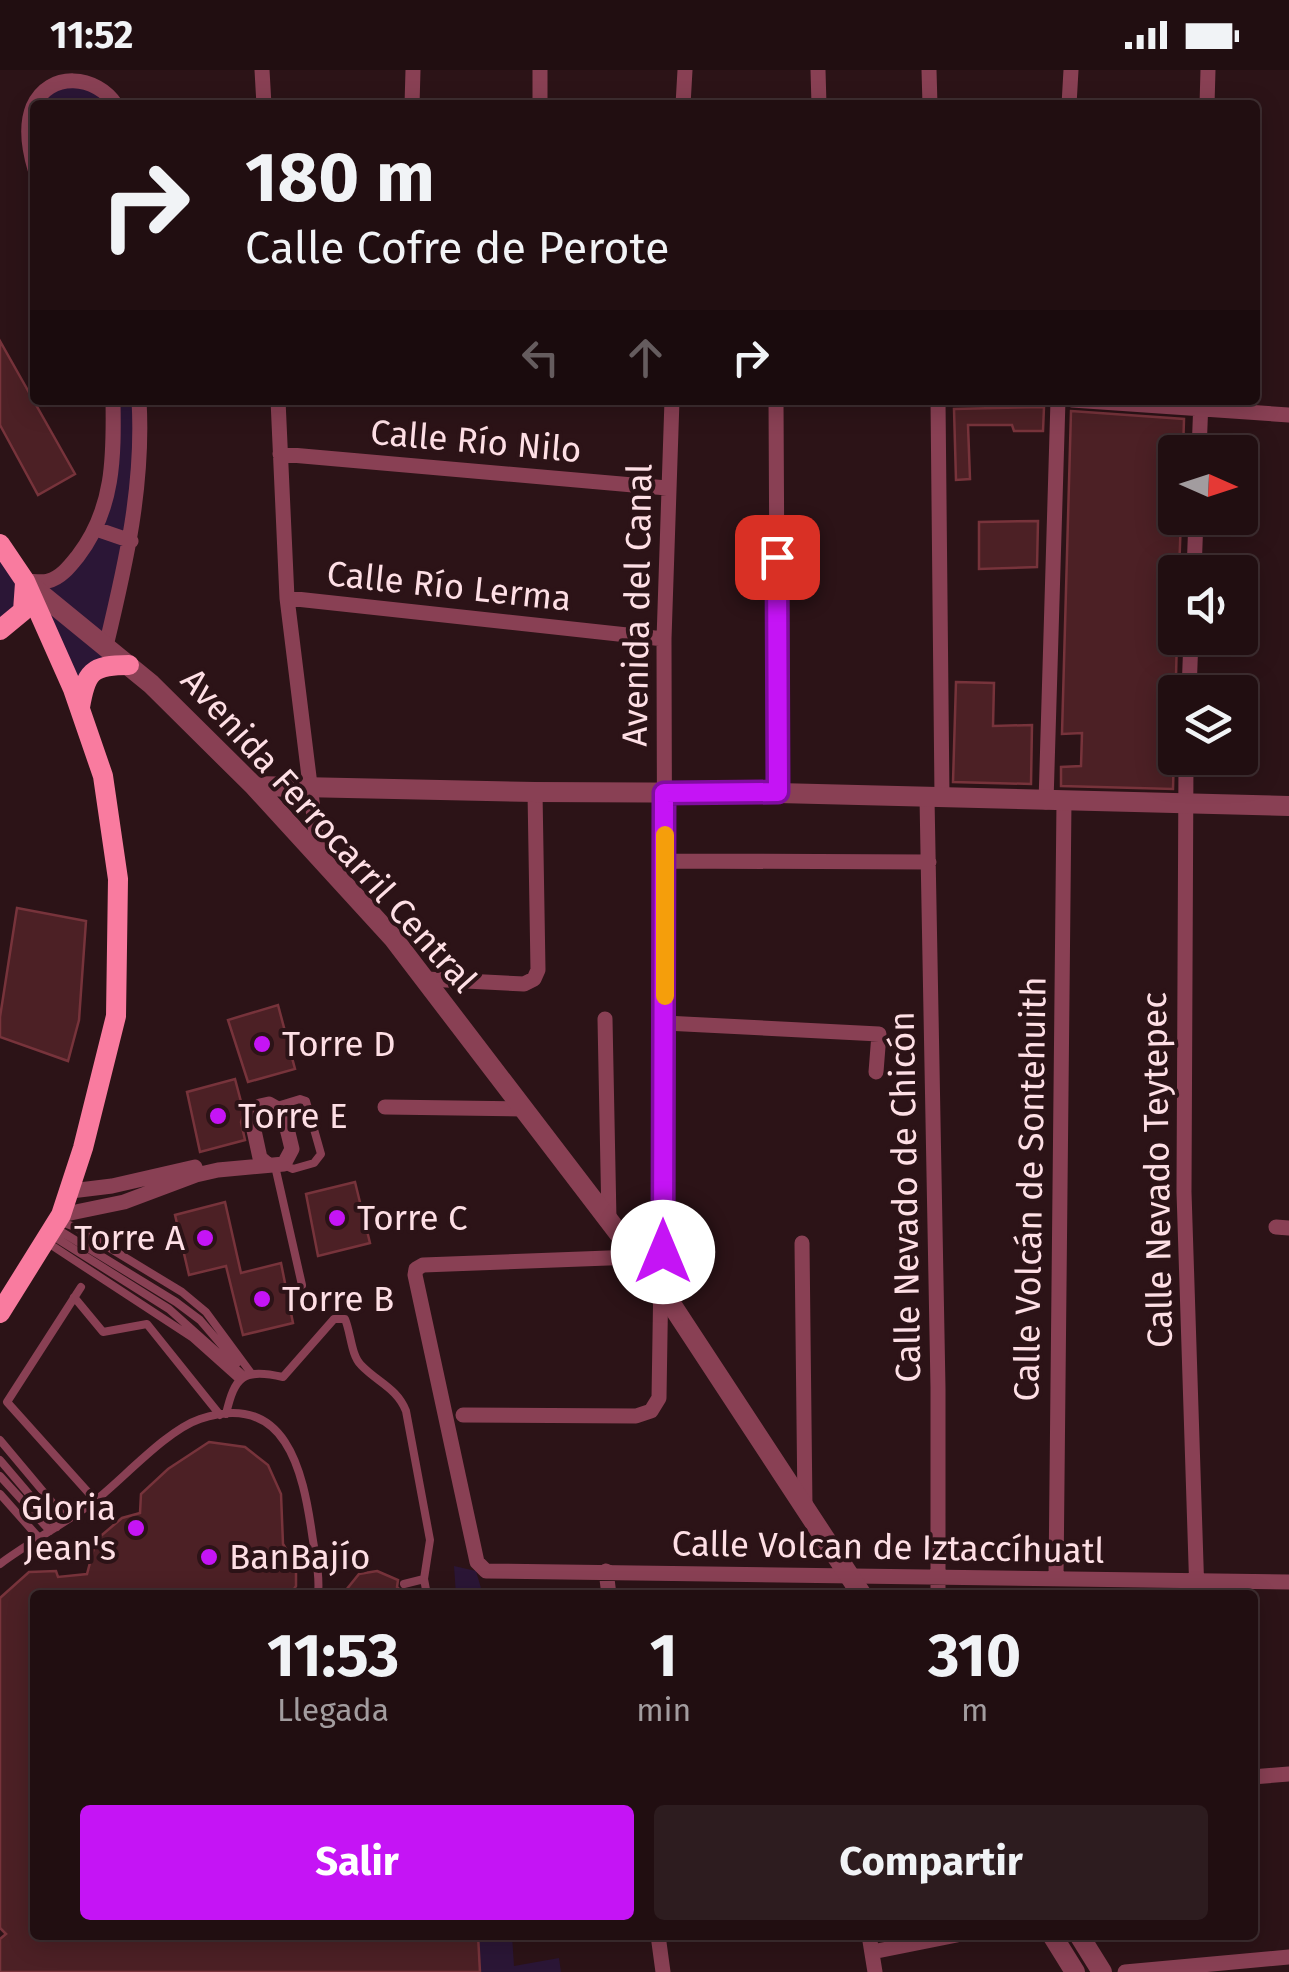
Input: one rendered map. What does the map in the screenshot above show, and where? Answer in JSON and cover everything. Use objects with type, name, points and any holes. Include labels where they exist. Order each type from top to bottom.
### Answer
[{"type":"main road","points":[[0,544],[25,581],[80,709],[103,776],[118,879],[116,1016],[72,1191],[0,1314]]},
{"type":"main road","points":[[0,630],[23,611],[25,581]]},
{"type":"main road","points":[[80,709],[85,681],[92,671],[129,665]]},
{"type":"street","points":[[262,70],[264,100]]},
{"type":"street","points":[[412,100],[413,70]]},
{"type":"street","points":[[540,70],[540,100]]},
{"type":"street","points":[[683,100],[685,70]]},
{"type":"street","points":[[818,70],[819,100]]},
{"type":"street","points":[[929,70],[930,100]]},
{"type":"street","points":[[1069,100],[1070,70]]},
{"type":"street","points":[[1207,100],[1208,70]]},
{"type":"street","points":[[37,100],[60,82],[86,80],[102,88],[112,100]]},
{"type":"street","points":[[25,581],[48,581],[66,571],[96,529],[110,492],[113,405]]},
{"type":"street","points":[[106,646],[138,496],[139,405]]},
{"type":"street","points":[[278,405],[287,598],[320,858]]},
{"type":"street","name":"Avenida del Canal","points":[[463,1415],[636,1416],[651,1411],[659,1398],[664,639],[672,405]]},
{"type":"street","points":[[776,405],[778,792]]},
{"type":"street","name":"Calle Nevado de Chicón","points":[[938,405],[934,798],[929,862],[938,1590]]},
{"type":"street","name":"Calle Volcán de Sontehuith","points":[[1056,1578],[1058,405]]},
{"type":"street","points":[[1199,435],[1200,405],[1289,415]]},
{"type":"street","name":"Calle Río Nilo","points":[[280,454],[667,488]]},
{"type":"street","points":[[96,529],[131,541]]},
{"type":"street","name":"Avenida Ferrocarril Central","points":[[25,581],[129,665],[254,786],[426,979],[662,1290],[858,1590]]},
{"type":"street","name":"Calle Río Lerma","points":[[287,598],[664,639]]},
{"type":"street","name":"Calle Nevado Teytepec","points":[[1185,775],[1185,1212],[1197,1588]]},
{"type":"street","points":[[254,786],[778,792],[1289,806]]},
{"type":"street","points":[[426,979],[524,984],[534,979],[538,970],[535,792]]},
{"type":"street","points":[[665,862],[929,862]]},
{"type":"street","points":[[605,1019],[609,1222]]},
{"type":"street","points":[[664,1023],[879,1034],[876,1072]]},
{"type":"street","points":[[53,1227],[196,1175],[271,1162],[292,1149],[284,1112],[269,1104],[254,1112],[252,1121],[271,1162]]},
{"type":"street","points":[[386,1107],[525,1109]]},
{"type":"street","points":[[72,1191],[271,1162]]},
{"type":"street","points":[[802,1243],[805,1508]]},
{"type":"street","name":"Calle Volcan de Iztaccíhuatl","points":[[635,1258],[423,1265],[416,1269],[414,1275],[476,1562],[486,1571],[1056,1578],[1101,1588],[1197,1588],[1289,1582]]},
{"type":"street","points":[[606,1571],[608,1590]]},
{"type":"street","points":[[813,1576],[815,1590]]},
{"type":"street","points":[[1258,1777],[1289,1774]]},
{"type":"street","points":[[659,1940],[663,1972]]},
{"type":"street","points":[[870,1940],[873,1972]]},
{"type":"street","points":[[872,1952],[932,1940]]},
{"type":"street","points":[[1055,1940],[1075,1972]]},
{"type":"street","points":[[1082,1940],[1102,1972]]},
{"type":"street","points":[[1124,1972],[1289,1956]]},
{"type":"lane","points":[[271,1162],[292,1169],[314,1164],[322,1154],[306,1101],[300,1099],[278,1106]]},
{"type":"lane","points":[[271,1162],[302,1286]]},
{"type":"lane","points":[[53,1227],[245,1376],[283,1377],[334,1319],[346,1319],[357,1362],[390,1387],[406,1411],[430,1540],[426,1590]]},
{"type":"lane","points":[[53,1227],[200,1320],[245,1376]]},
{"type":"lane","points":[[81,1286],[7,1402],[96,1500]]},
{"type":"lane","points":[[74,1297],[103,1332],[147,1324],[223,1415]]},
{"type":"lane","points":[[223,1415],[233,1387],[245,1376]]},
{"type":"lane","points":[[0,1564],[96,1500],[180,1431],[197,1420],[223,1415],[254,1418],[278,1432],[292,1448],[304,1484],[318,1590]]},
{"type":"lane","points":[[0,1440],[67,1520]]},
{"type":"lane","points":[[0,1460],[54,1529]]},
{"type":"lane","points":[[0,1476],[54,1529]]},
{"type":"lane","points":[[0,1494],[39,1538]]},
{"type":"lane","points":[[0,1546],[9,1557]]},
{"type":"lane","points":[[404,1584],[424,1579]]},
{"type":"shaded area","points":[[86,81],[110,100],[37,100],[39,96]]},
{"type":"shaded area","points":[[112,405],[139,405],[140,424],[105,666],[80,709],[26,583],[23,611],[0,630],[0,544],[25,581],[48,581],[96,529]]},
{"type":"shaded area","points":[[454,1566],[476,1571],[482,1590],[456,1590]]},
{"type":"shaded area","points":[[473,1940],[512,1940],[514,1966],[559,1958],[561,1972],[475,1972]]},
{"type":"building","points":[[0,341],[30,394],[30,405],[36,405],[75,474],[38,495],[0,425]]},
{"type":"building","points":[[1044,407],[1043,431],[1014,431],[1012,425],[968,425],[970,479],[956,480],[954,409]]},
{"type":"building","points":[[1071,411],[1184,419],[1184,435],[1158,435],[1158,535],[1180,535],[1180,555],[1158,555],[1158,655],[1177,655],[1176,675],[1158,675],[1158,775],[1173,775],[1173,789],[1061,786],[1061,767],[1081,766],[1082,733],[1062,734]]},
{"type":"building","points":[[1038,521],[1037,567],[979,569],[979,522]]},
{"type":"building","points":[[956,682],[994,683],[993,726],[1032,725],[1031,784],[953,782]]},
{"type":"building","points":[[17,908],[86,921],[79,1020],[68,1061],[0,1037]]},
{"type":"building","name":"Torre D","points":[[278,1005],[295,1069],[248,1082],[228,1020]]},
{"type":"building","name":"Torre E","points":[[235,1079],[244,1113],[241,1122],[245,1140],[200,1152],[187,1092]]},
{"type":"building","name":"Torre C","points":[[355,1182],[370,1243],[318,1256],[306,1194]]},
{"type":"building","points":[[225,1202],[241,1273],[281,1263],[293,1323],[243,1335],[226,1266],[189,1275],[175,1215]]},
{"type":"building","points":[[209,1442],[245,1447],[268,1465],[281,1494],[283,1544],[296,1565],[296,1586],[293,1590],[30,1590],[30,1940],[478,1940],[480,1972],[0,1972],[0,1939],[6,1934],[0,1928],[0,1598],[29,1572],[56,1571],[58,1577],[87,1574],[96,1540],[122,1518],[140,1513],[141,1494],[168,1469]]},
{"type":"building","points":[[377,1571],[398,1580],[400,1590],[346,1590],[359,1574]]},
{"type":"slow traffic","points":[[665,835],[665,996]]},
{"type":"place","name":"Torre D","points":[[262,1044]]},
{"type":"place","name":"Torre E","points":[[218,1116]]},
{"type":"place","name":"Torre C","points":[[337,1218]]},
{"type":"place","name":"Torre A","points":[[205,1238]]},
{"type":"place","name":"Torre B","points":[[262,1299]]},
{"type":"place","name":"Gloria Jean's","points":[[136,1528]]},
{"type":"place","name":"BanBajío","points":[[209,1557]]},
{"type":"route","points":[[663,1252],[664,793],[778,792],[777,557]]}]
